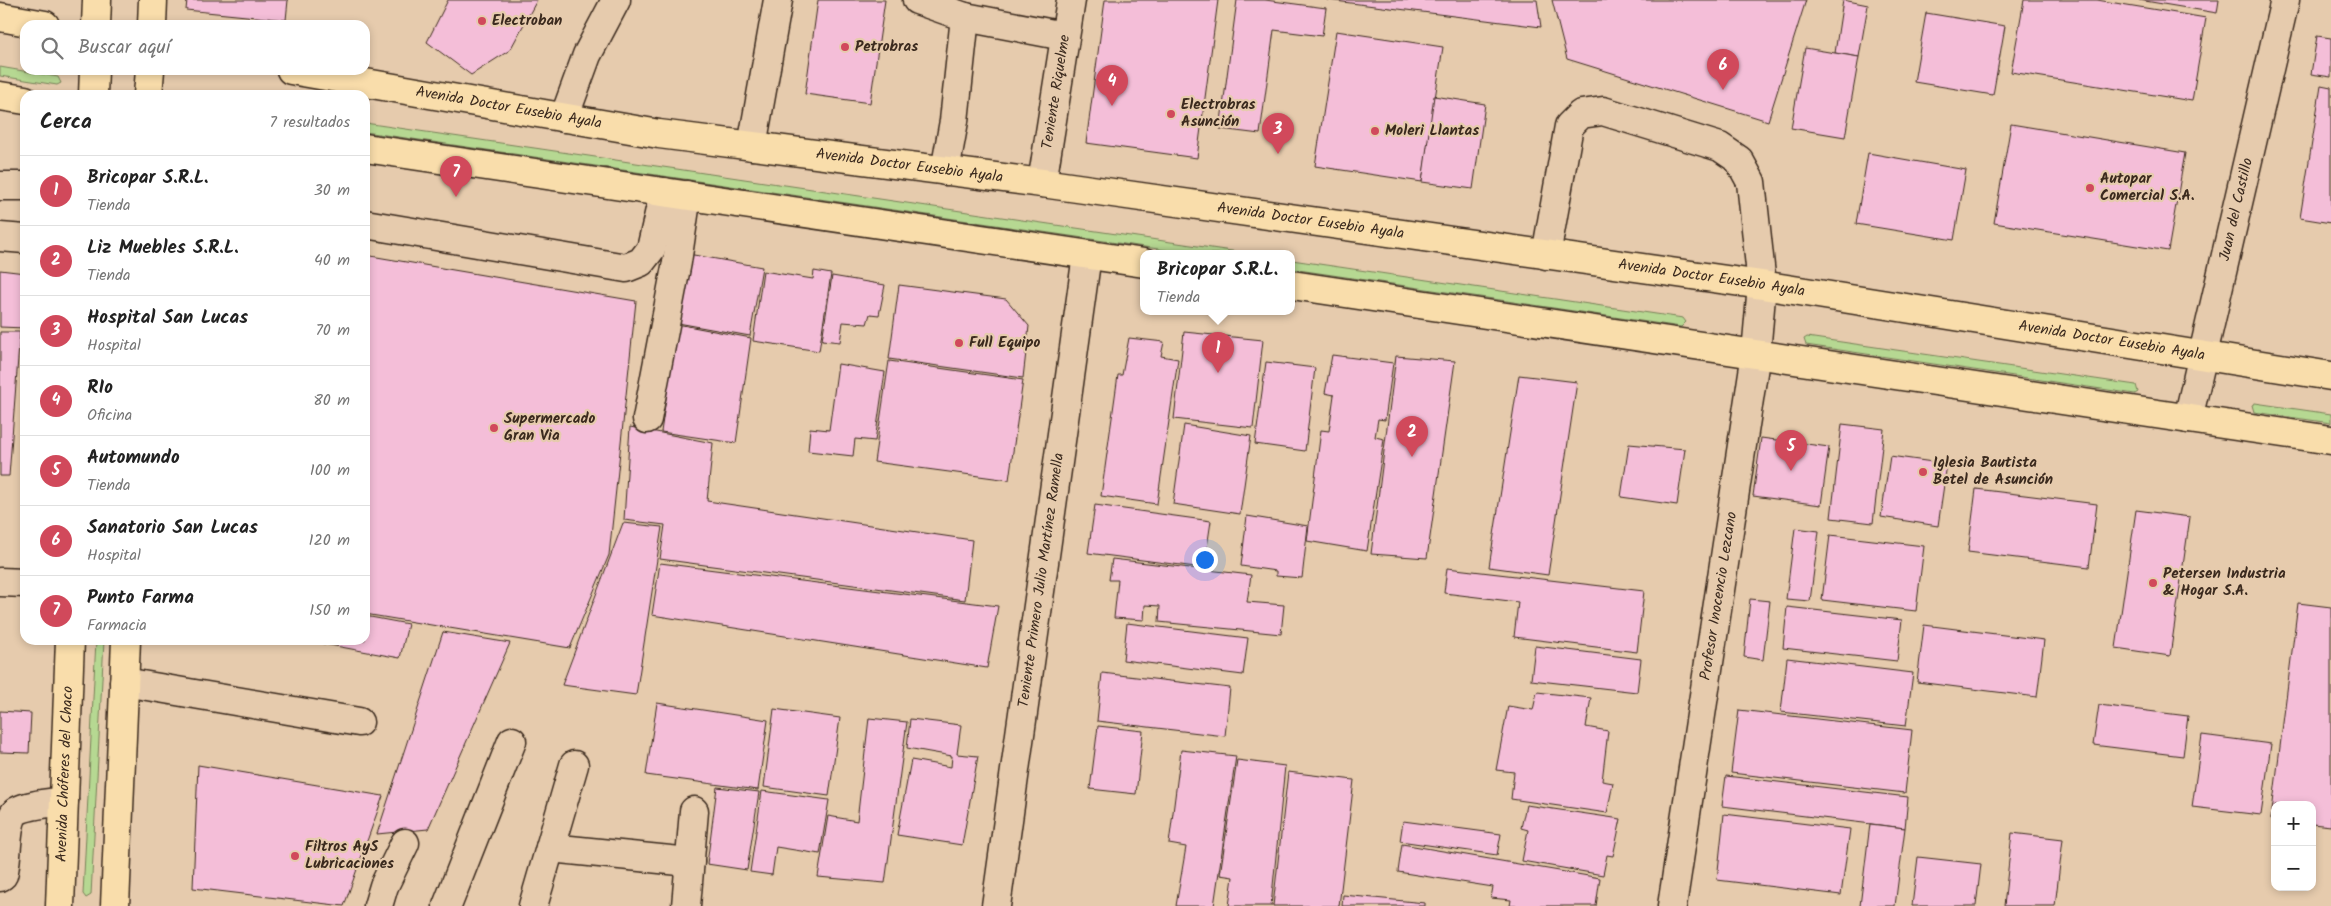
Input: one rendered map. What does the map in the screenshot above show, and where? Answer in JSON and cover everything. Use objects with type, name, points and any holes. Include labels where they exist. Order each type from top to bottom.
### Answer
[{"type":"main road","points":[[96,20],[97,0]]},
{"type":"main road","points":[[152,20],[153,0]]},
{"type":"main road","points":[[0,17],[20,21]]},
{"type":"main road","name":"Avenida Doctor Eusebio Ayala","points":[[319,75],[564,118],[752,146],[1042,183],[1762,285],[2331,376]]},
{"type":"main road","points":[[0,96],[20,99]]},
{"type":"main road","points":[[370,149],[1140,263]]},
{"type":"main road","points":[[1295,285],[2331,440]]},
{"type":"main road","name":"Avenida Chóferes del Chaco","points":[[60,906],[70,645]]},
{"type":"main road","points":[[115,906],[126,645]]},
{"type":"street","points":[[564,118],[587,55],[616,0]]},
{"type":"street","points":[[752,146],[778,0]]},
{"type":"street","points":[[917,0],[965,17],[1064,36]]},
{"type":"street","name":"Teniente Riquelme","points":[[1042,183],[1071,0]]},
{"type":"street","name":"Juan del Castillo","points":[[2188,419],[2285,0]]},
{"type":"street","points":[[946,171],[954,121],[965,17]]},
{"type":"street","name":"Profesor Inocencio Lezcano","points":[[1546,255],[1569,126],[1581,114],[1603,112],[1720,147],[1738,160],[1752,182],[1762,285],[1756,353],[1672,906]]},
{"type":"street","points":[[0,186],[20,186]]},
{"type":"street","points":[[370,225],[626,268],[641,262],[651,249],[676,194]]},
{"type":"street","points":[[647,419],[677,262],[676,194]]},
{"type":"street","points":[[0,237],[20,239]]},
{"type":"street","name":"Teniente Primero Julio Martínez Ramella","points":[[996,906],[1087,255]]},
{"type":"street","points":[[0,582],[20,583]]},
{"type":"street","points":[[124,682],[359,722]]},
{"type":"street","points":[[447,906],[512,741]]},
{"type":"street","points":[[533,906],[574,766]]},
{"type":"street","points":[[0,877],[3,875],[6,867],[10,818],[16,811],[64,801]]},
{"type":"street","points":[[686,906],[694,812]]},
{"type":"street","points":[[378,906],[384,886],[404,843]]},
{"type":"street","points":[[550,848],[690,862]]},
{"type":"green space","points":[[0,67],[20,70],[20,75],[58,77],[61,83],[57,85],[0,76]]},
{"type":"green space","points":[[370,124],[1225,250],[1165,250],[370,133]]},
{"type":"green space","points":[[1295,260],[1683,318],[1686,322],[1681,327],[1295,269]]},
{"type":"green space","points":[[1807,337],[2136,385],[2138,392],[2135,394],[1806,345],[1804,339]]},
{"type":"green space","points":[[2255,403],[2331,414],[2331,423],[2254,412],[2252,405]]},
{"type":"green space","points":[[96,645],[104,645],[91,895],[86,898],[83,894]]},
{"type":"building","points":[[187,0],[288,0],[286,20],[186,10]]},
{"type":"building","name":"Electroban","points":[[448,0],[537,0],[510,50],[471,75],[427,42]]},
{"type":"building","name":"Petrobras","points":[[818,0],[885,0],[870,103],[805,94]]},
{"type":"building","points":[[1105,0],[1218,0],[1197,158],[1086,143]]},
{"type":"building","points":[[1237,0],[1265,0],[1326,8],[1322,36],[1274,30],[1260,134],[1220,129]]},
{"type":"building","points":[[1327,0],[1537,0],[1541,27]]},
{"type":"building","points":[[1552,0],[1806,0],[1768,121],[1567,59]]},
{"type":"building","points":[[1843,0],[1868,5],[1859,57],[1835,53]]},
{"type":"building","points":[[2024,0],[2097,0],[2206,18],[2192,101],[2011,72]]},
{"type":"building","points":[[2139,0],[2219,0],[2217,13]]},
{"type":"building","points":[[1926,13],[2005,26],[1993,95],[1914,82]]},
{"type":"building","name":"Moleri Llantas","points":[[1336,31],[1443,47],[1422,182],[1315,166]]},
{"type":"building","points":[[2317,36],[2331,38],[2331,77],[2311,74]]},
{"type":"building","points":[[1805,48],[1859,57],[1845,137],[1791,128]]},
{"type":"building","points":[[2321,85],[2331,87],[2331,223],[2300,218]]},
{"type":"building","points":[[1434,96],[1485,104],[1473,189],[1422,182]]},
{"type":"building","name":"Autopar Comercial S.A.","points":[[2011,124],[2185,153],[2168,251],[1994,223]]},
{"type":"building","points":[[1868,153],[1966,170],[1954,240],[1856,224]]},
{"type":"building","points":[[688,254],[762,267],[750,336],[678,323]]},
{"type":"building","name":"Supermercado Gran Via","points":[[370,256],[636,301],[609,555],[570,648],[370,615]]},
{"type":"building","points":[[0,270],[20,272],[20,328],[0,327]]},
{"type":"building","points":[[763,271],[813,279],[814,271],[831,274],[819,351],[753,341]]},
{"type":"building","points":[[832,276],[885,285],[879,315],[870,314],[867,324],[843,322],[840,342],[822,340]]},
{"type":"building","name":"Full Equipo","points":[[899,285],[1006,299],[1029,326],[1023,378],[889,359]]},
{"type":"building","points":[[677,324],[751,338],[736,443],[661,432]]},
{"type":"building","points":[[0,332],[20,332],[9,476],[0,476]]},
{"type":"building","points":[[1184,332],[1263,340],[1253,428],[1174,419]]},
{"type":"building","points":[[1129,338],[1164,342],[1161,356],[1178,359],[1157,504],[1101,496],[1118,375],[1122,375]]},
{"type":"building","points":[[1332,355],[1393,363],[1385,420],[1378,419],[1375,437],[1384,439],[1367,551],[1307,541],[1321,430],[1329,431],[1334,395],[1325,393]]},
{"type":"building","points":[[1396,356],[1455,361],[1427,558],[1371,554]]},
{"type":"building","points":[[889,361],[1023,380],[1009,480],[874,462]]},
{"type":"building","points":[[1266,362],[1315,368],[1305,451],[1255,444]]},
{"type":"building","points":[[838,364],[885,372],[875,441],[855,439],[853,456],[808,451],[810,428],[829,430]]},
{"type":"building","points":[[1519,375],[1577,382],[1548,575],[1489,567]]},
{"type":"building","points":[[1842,424],[1884,429],[1873,523],[1831,518]]},
{"type":"building","points":[[1184,425],[1251,436],[1240,514],[1173,504]]},
{"type":"building","points":[[630,427],[713,443],[707,501],[972,540],[965,600],[660,559],[665,525],[624,520]]},
{"type":"building","points":[[1761,438],[1829,447],[1821,505],[1753,496]]},
{"type":"building","points":[[1629,444],[1685,449],[1677,505],[1621,497]]},
{"type":"building","points":[[1890,456],[1947,464],[1938,526],[1881,517]]},
{"type":"building","points":[[1976,489],[2097,504],[2089,567],[1968,552]]},
{"type":"building","points":[[1095,505],[1211,521],[1204,568],[1088,553]]},
{"type":"building","name":"Petersen Industria & Hogar S.A.","points":[[2136,510],[2190,517],[2170,656],[2116,648]]},
{"type":"building","points":[[1247,516],[1308,526],[1302,578],[1276,576],[1276,571],[1241,566]]},
{"type":"building","points":[[623,523],[662,527],[636,695],[562,685]]},
{"type":"building","points":[[1795,528],[1819,531],[1810,601],[1786,599]]},
{"type":"building","points":[[1830,535],[1924,546],[1916,611],[1822,600]]},
{"type":"building","points":[[1112,559],[1251,575],[1247,602],[1284,605],[1281,634],[1159,622],[1160,606],[1145,605],[1144,620],[1114,618],[1118,580],[1109,580]]},
{"type":"building","points":[[660,563],[998,606],[987,668],[652,615]]},
{"type":"building","points":[[1447,568],[1644,591],[1637,652],[1514,637],[1518,602],[1444,593]]},
{"type":"building","points":[[1750,599],[1770,601],[1763,660],[1744,657]]},
{"type":"building","points":[[2298,603],[2331,607],[2331,826],[2316,824],[2316,801],[2273,801]]},
{"type":"building","points":[[1787,607],[1902,620],[1897,661],[1783,648]]},
{"type":"building","points":[[370,617],[408,624],[400,658],[330,645],[370,645]]},
{"type":"building","points":[[1127,623],[1248,638],[1243,675],[1123,660]]},
{"type":"building","points":[[1924,625],[2044,640],[2037,697],[1917,682]]},
{"type":"building","points":[[443,632],[510,643],[428,829],[377,834]]},
{"type":"building","points":[[1535,646],[1641,659],[1637,692],[1531,680]]},
{"type":"building","points":[[1787,658],[1913,673],[1906,726],[1781,712]]},
{"type":"building","points":[[1102,673],[1230,688],[1225,736],[1097,721]]},
{"type":"building","points":[[1537,692],[1591,698],[1586,727],[1608,731],[1602,781],[1613,783],[1607,813],[1511,799],[1514,772],[1496,770],[1508,706],[1533,710]]},
{"type":"building","points":[[657,703],[768,720],[758,790],[646,775]]},
{"type":"building","points":[[2099,705],[2188,716],[2183,756],[2093,745]]},
{"type":"building","points":[[774,709],[840,718],[829,796],[764,787]]},
{"type":"building","points":[[1739,710],[1912,730],[1905,793],[1731,773]]},
{"type":"building","points":[[0,711],[31,713],[29,753],[0,752]]},
{"type":"building","points":[[869,718],[907,722],[885,883],[818,877],[828,816],[857,821]]},
{"type":"building","points":[[910,719],[961,725],[957,754],[978,756],[962,845],[897,835],[911,760],[951,767],[952,756],[907,748]]},
{"type":"building","points":[[1098,726],[1143,731],[1136,794],[1090,789]]},
{"type":"building","points":[[2202,735],[2271,744],[2261,815],[2192,807]]},
{"type":"building","points":[[1181,750],[1236,756],[1214,906],[1176,906],[1186,847],[1169,844]]},
{"type":"building","points":[[1237,760],[1285,766],[1271,906],[1229,906],[1233,877],[1220,875]]},
{"type":"building","points":[[198,765],[383,796],[344,906],[193,888]]},
{"type":"building","points":[[1288,772],[1354,780],[1339,906],[1273,906]]},
{"type":"building","points":[[1726,776],[1908,797],[1905,828],[1722,806]]},
{"type":"building","points":[[717,787],[759,792],[747,870],[707,864]]},
{"type":"building","points":[[762,791],[829,800],[820,854],[776,847],[772,875],[750,872]]},
{"type":"building","points":[[1526,805],[1621,819],[1613,856],[1607,855],[1603,875],[1522,861],[1528,830],[1521,828]]},
{"type":"building","points":[[1724,814],[1850,829],[1841,895],[1717,880]]},
{"type":"building","points":[[1403,821],[1501,834],[1497,855],[1400,841]]},
{"type":"building","points":[[1870,824],[1905,828],[1895,906],[1860,906]]},
{"type":"building","points":[[2012,833],[2063,839],[2055,906],[2004,906]]},
{"type":"building","points":[[1402,844],[1600,878],[1596,906],[1510,906],[1511,900],[1491,898],[1493,887],[1398,872]]},
{"type":"building","points":[[1918,857],[1981,864],[1976,906],[1912,906]]},
{"type":"building","points":[[1343,895],[1425,903],[1425,906],[1342,906]]},
{"type":"place","name":"Electroban","points":[[482,21]]},
{"type":"place","name":"Petrobras","points":[[845,47]]},
{"type":"place","name":"Sanatorio San Lucas","points":[[1723,90]]},
{"type":"place","name":"RIo","points":[[1112,106]]},
{"type":"place","name":"Electrobras Asunción","points":[[1171,114]]},
{"type":"place","name":"Moleri Llantas","points":[[1375,131]]},
{"type":"place","name":"Hospital San Lucas","points":[[1278,154]]},
{"type":"place","name":"Autopar Comercial S.A.","points":[[2090,188]]},
{"type":"place","name":"Punto Farma","points":[[456,197]]},
{"type":"place","name":"Full Equipo","points":[[959,343]]},
{"type":"place","name":"Bricopar S.R.L.","points":[[1218,373]]},
{"type":"place","name":"Supermercado Gran Via","points":[[494,428]]},
{"type":"place","name":"Liz Muebles S.R.L.","points":[[1412,457]]},
{"type":"place","name":"Automundo","points":[[1791,471]]},
{"type":"place","name":"Iglesia Bautista Betel de Asunción","points":[[1923,472]]},
{"type":"place","name":"Petersen Industria & Hogar S.A.","points":[[2153,583]]},
{"type":"place","name":"Filtros AyS Lubricaciones","points":[[295,856]]}]
